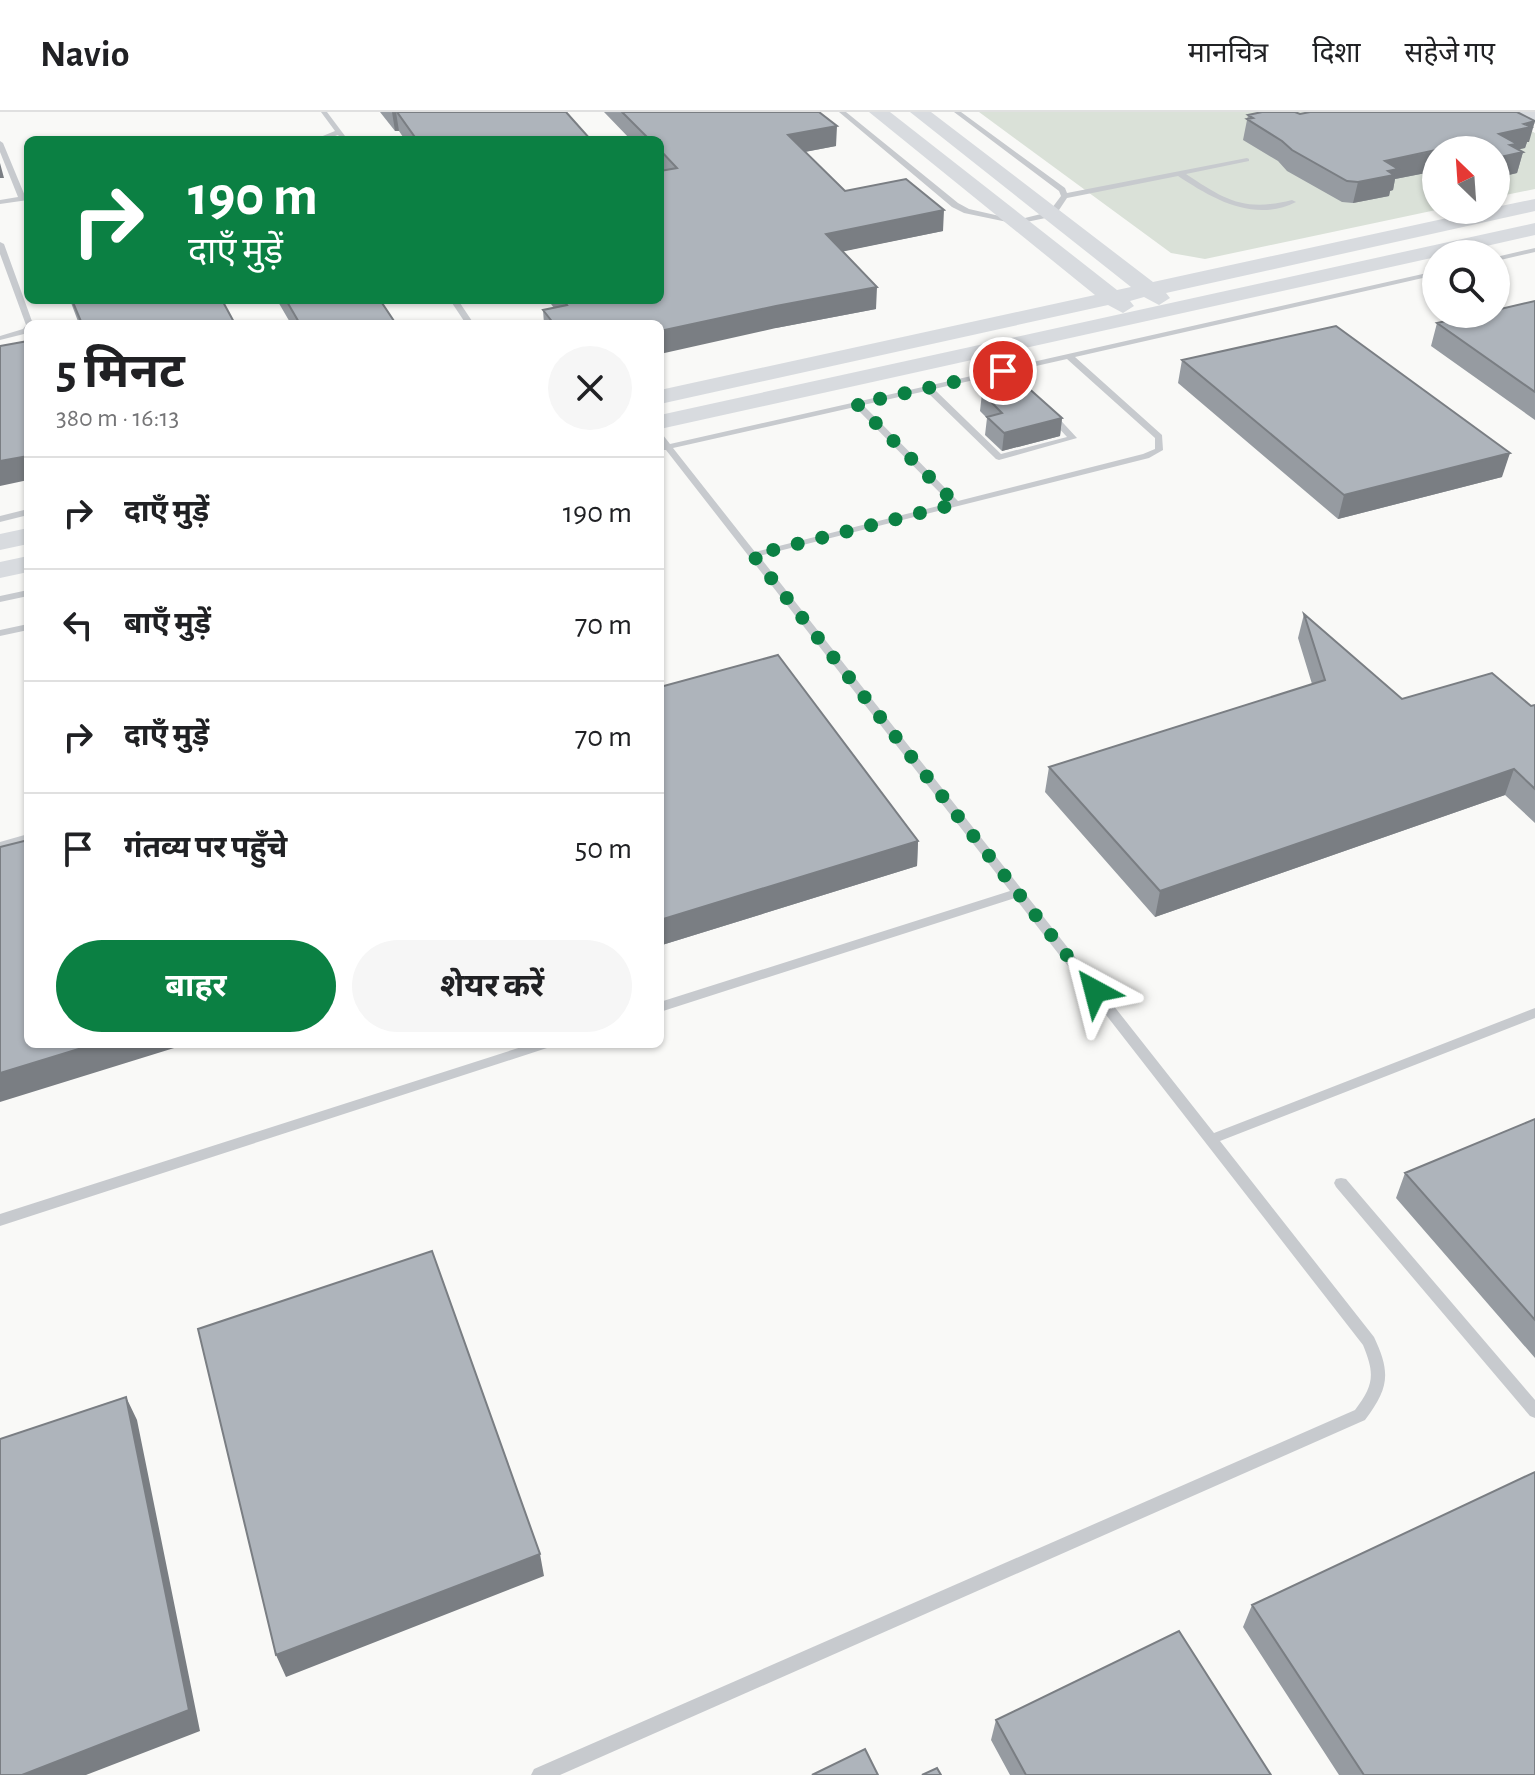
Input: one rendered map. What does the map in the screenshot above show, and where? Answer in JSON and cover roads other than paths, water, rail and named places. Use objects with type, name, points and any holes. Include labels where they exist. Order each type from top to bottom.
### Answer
[{"type":"street","points":[[878,112],[1136,316]]},
{"type":"street","points":[[919,112],[1173,308]]},
{"type":"street","points":[[1524,112],[1535,118]]},
{"type":"street","points":[[664,396],[1535,205]]},
{"type":"street","points":[[664,421],[1535,229]]},
{"type":"street","points":[[1093,246],[1152,262],[1224,273]]},
{"type":"street","points":[[1024,316],[1041,303],[1055,282],[1060,268],[1057,253]]},
{"type":"street","points":[[0,542],[24,537]]},
{"type":"street","points":[[0,570],[24,565]]},
{"type":"lane","points":[[324,112],[342,136]]},
{"type":"lane","points":[[842,112],[955,205],[991,218],[1017,222],[1052,214],[1065,196],[1247,160]]},
{"type":"lane","points":[[957,112],[1062,190],[1065,196]]},
{"type":"lane","points":[[328,136],[339,132]]},
{"type":"lane","points":[[0,143],[24,196]]},
{"type":"lane","points":[[1179,173],[1217,197],[1242,207],[1269,209],[1292,202]]},
{"type":"lane","points":[[0,202],[24,198]]},
{"type":"lane","points":[[0,244],[26,320]]},
{"type":"lane","points":[[1510,256],[1535,250]]},
{"type":"lane","points":[[540,1775],[1360,1415],[1376,1395],[1382,1370],[1369,1341],[1212,1139],[753,555],[664,448],[1422,276]]},
{"type":"lane","points":[[1311,301],[1316,278]]},
{"type":"lane","points":[[0,338],[24,332]]},
{"type":"lane","points":[[753,555],[1146,456],[1159,450],[1159,437],[1069,356]]},
{"type":"lane","points":[[928,388],[999,457],[1073,438],[1003,371]]},
{"type":"lane","points":[[857,404],[956,504]]},
{"type":"lane","points":[[0,519],[24,513]]},
{"type":"lane","points":[[0,599],[24,594]]},
{"type":"lane","points":[[0,633],[24,628]]},
{"type":"lane","points":[[0,846],[24,839]]},
{"type":"lane","points":[[664,1006],[1017,893]]},
{"type":"lane","points":[[1212,1139],[1535,1013]]},
{"type":"lane","points":[[0,1220],[534,1048]]},
{"type":"lane","points":[[1341,1183],[1535,1411]]}]
